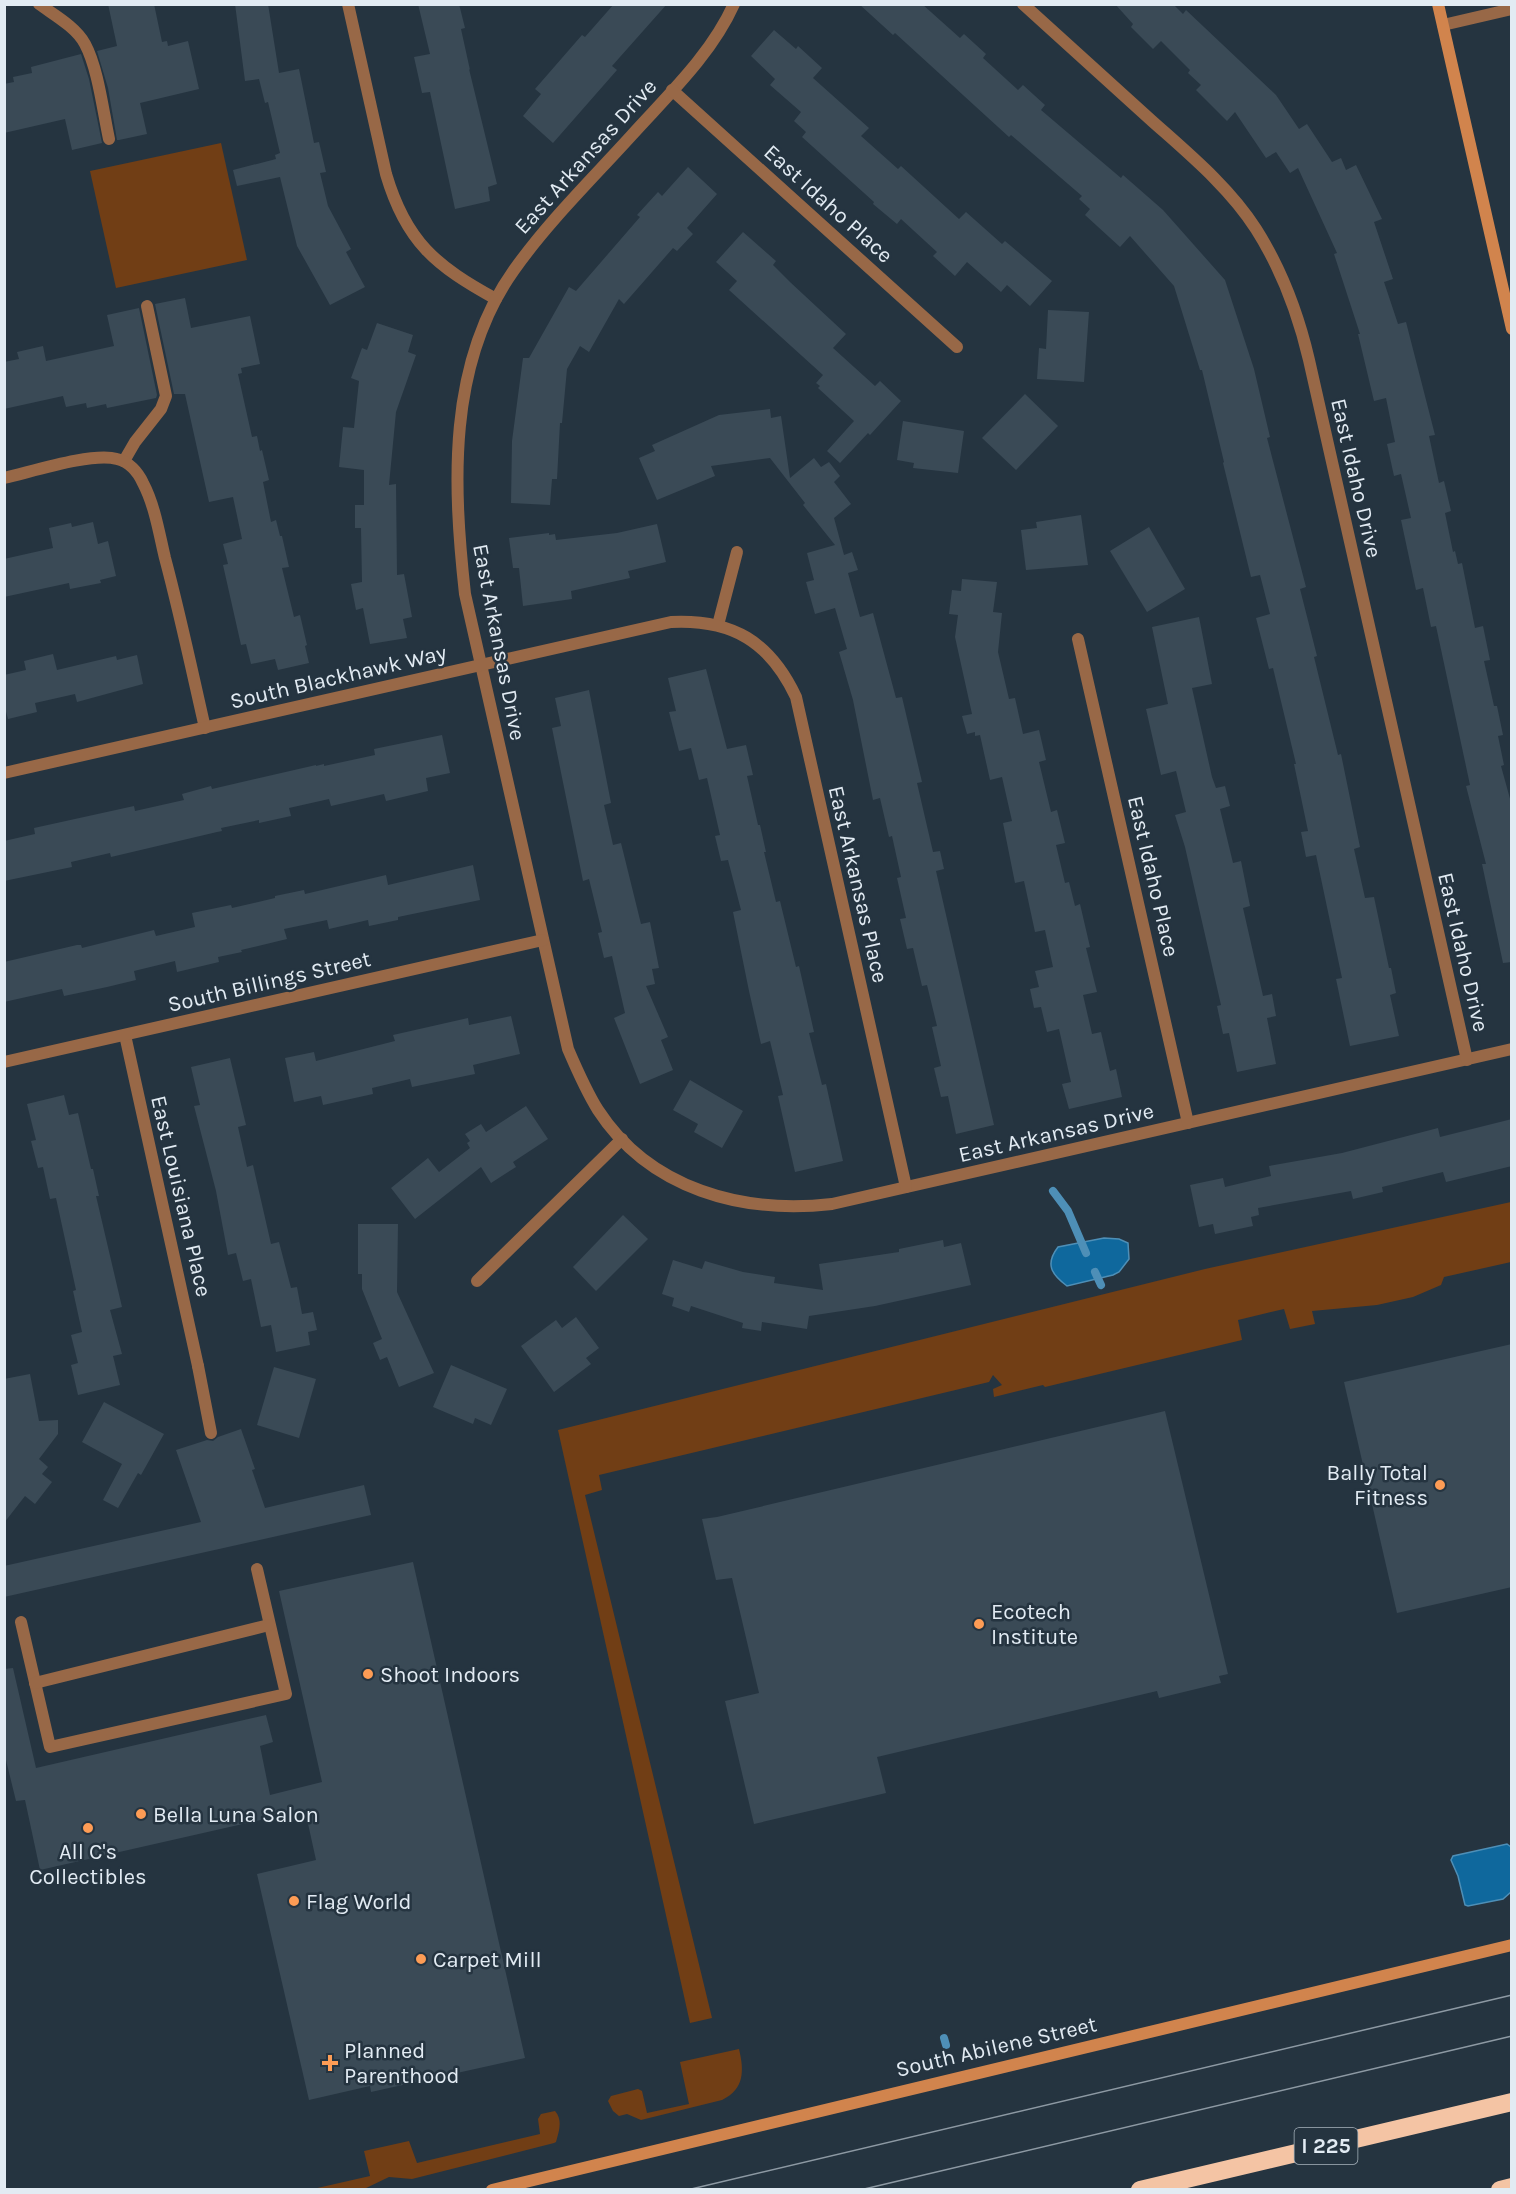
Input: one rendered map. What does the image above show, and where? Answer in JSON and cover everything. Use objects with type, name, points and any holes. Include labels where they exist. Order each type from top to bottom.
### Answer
[{"type":"highway","name":"I 225","points":[[1140,2190],[1512,2102]]},
{"type":"highway","points":[[1500,2190],[1512,2187]]},
{"type":"street","points":[[39,4],[65,23],[85,44],[93,66],[109,139]]},
{"type":"street","points":[[348,4],[386,174],[403,218],[418,241],[436,260],[457,277],[496,299]]},
{"type":"street","name":"East Arkansas Drive","points":[[734,4],[709,47],[542,235],[514,270],[486,320],[469,368],[459,418],[458,528],[465,594],[568,1049],[582,1082],[594,1102],[622,1139],[645,1159],[674,1179],[706,1193],[740,1203],[803,1208],[832,1204],[1512,1049]]},
{"type":"street","name":"East Idaho Drive","points":[[1023,4],[1199,163],[1233,199],[1256,228],[1290,294],[1302,329],[1467,1059]]},
{"type":"street","points":[[1438,4],[1512,329]]},
{"type":"street","points":[[1443,25],[1512,9]]},
{"type":"street","name":"East Idaho Place","points":[[672,90],[957,347]]},
{"type":"street","points":[[4,478],[98,458],[108,457],[124,461],[135,442],[161,409],[166,396],[147,306]]},
{"type":"street","name":"South Blackhawk Way","points":[[124,461],[136,472],[148,492],[178,606],[205,728]]},
{"type":"street","points":[[718,625],[737,552]]},
{"type":"street","name":"East Arkansas Place","points":[[481,665],[671,622],[694,621],[718,625],[754,641],[772,657],[786,676],[796,697],[906,1187]]},
{"type":"street","name":"East Idaho Place","points":[[1078,639],[1188,1123]]},
{"type":"street","name":"South Blackhawk Way","points":[[4,773],[481,665]]},
{"type":"street","name":"South Billings Street","points":[[4,1062],[543,940]]},
{"type":"street","name":"East Louisiana Place","points":[[124,1035],[211,1433]]},
{"type":"street","points":[[477,1281],[622,1139]]},
{"type":"street","points":[[21,1622],[50,1747],[286,1694],[256,1569]]},
{"type":"street","points":[[35,1683],[269,1625]]},
{"type":"street","name":"South Abilene Street","points":[[492,2190],[821,2109],[1512,1945]]},
{"type":"shaded area","points":[[221,143],[247,260],[116,288],[90,171]]},
{"type":"shaded area","points":[[1511,1202],[1511,1262],[1444,1277],[1441,1285],[1413,1297],[1377,1305],[1312,1311],[1315,1324],[1290,1329],[1284,1309],[1238,1320],[1242,1340],[994,1397],[993,1389],[1002,1385],[993,1375],[989,1382],[599,1475],[602,1490],[585,1495],[712,2018],[690,2023],[558,1430],[1205,1269]]},
{"type":"shaded area","points":[[739,2049],[742,2071],[739,2085],[730,2096],[722,2100],[641,2120],[627,2114],[619,2116],[613,2111],[608,2101],[611,2096],[638,2089],[642,2091],[647,2113],[689,2104],[680,2062]]},
{"type":"shaded area","points":[[555,2111],[560,2126],[554,2143],[412,2179],[389,2177],[364,2189],[313,2189],[370,2176],[364,2151],[409,2141],[417,2163],[540,2134],[538,2119],[541,2114]]},
{"type":"water","points":[[1104,1238],[1119,1239],[1128,1243],[1129,1259],[1119,1272],[1067,1286],[1057,1277],[1051,1264],[1058,1247]]},
{"type":"water","points":[[1507,1844],[1511,1847],[1511,1892],[1503,1899],[1465,1905],[1458,1876],[1451,1860],[1453,1856]]},
{"type":"building","points":[[108,4],[154,4],[162,42],[167,41],[168,46],[188,41],[199,89],[140,103],[147,134],[119,140],[117,140],[108,88],[97,51],[117,46]]},
{"type":"building","points":[[235,4],[268,4],[279,73],[299,69],[314,143],[319,142],[326,172],[320,173],[328,206],[351,249],[346,252],[365,287],[330,305],[297,246],[280,177],[237,186],[233,170],[276,159],[275,155],[280,153],[268,102],[265,103],[259,79],[245,81]]},
{"type":"building","points":[[418,4],[459,4],[465,28],[461,29],[469,69],[497,184],[488,187],[490,201],[455,209],[430,92],[422,93],[414,57],[430,54]]},
{"type":"building","points":[[614,4],[667,4],[612,66],[617,70],[553,143],[523,116],[541,94],[535,89],[582,35],[585,37]]},
{"type":"building","points":[[859,4],[922,4],[960,38],[964,34],[986,54],[983,58],[1018,90],[1023,85],[1045,105],[1041,110],[1121,178],[1123,175],[1163,210],[1225,280],[1254,369],[1270,437],[1267,438],[1306,587],[1300,589],[1317,656],[1314,657],[1338,755],[1341,754],[1360,847],[1354,849],[1365,898],[1374,897],[1389,968],[1391,968],[1396,993],[1390,995],[1399,1036],[1350,1046],[1336,979],[1342,978],[1316,855],[1306,857],[1301,832],[1308,831],[1294,764],[1296,764],[1273,668],[1269,669],[1256,618],[1270,614],[1260,575],[1251,577],[1202,370],[1200,370],[1174,286],[1130,236],[1120,247],[1085,215],[1090,209],[1079,199],[1082,196],[1011,135],[1009,137],[895,33],[893,35]]},
{"type":"building","points":[[1115,4],[1173,4],[1183,14],[1186,10],[1276,95],[1299,129],[1307,124],[1332,162],[1341,158],[1346,170],[1356,165],[1382,219],[1374,222],[1393,279],[1384,282],[1398,324],[1406,322],[1435,435],[1429,436],[1439,483],[1444,481],[1451,511],[1445,513],[1453,552],[1455,551],[1458,564],[1462,563],[1475,628],[1483,626],[1490,660],[1484,661],[1503,735],[1498,736],[1504,765],[1501,766],[1512,806],[1512,962],[1503,963],[1482,864],[1486,864],[1466,786],[1470,785],[1436,626],[1431,627],[1423,588],[1416,590],[1401,520],[1411,518],[1401,474],[1394,476],[1387,444],[1395,442],[1386,398],[1374,401],[1358,334],[1360,334],[1334,254],[1337,253],[1298,168],[1290,173],[1276,152],[1266,158],[1235,112],[1227,121],[1196,90],[1201,85],[1188,73],[1190,70],[1161,41],[1153,49],[1131,27],[1133,24]]},
{"type":"building","points":[[774,30],[796,49],[798,46],[822,68],[813,78],[869,128],[861,136],[898,169],[901,166],[959,219],[966,212],[1002,244],[1005,241],[1052,281],[1030,306],[1007,285],[1001,292],[967,262],[955,276],[933,256],[937,252],[901,219],[897,224],[802,137],[806,132],[794,121],[801,112],[770,85],[775,79],[751,56]]},
{"type":"building","points":[[81,54],[89,79],[102,143],[72,150],[65,119],[4,133],[4,84],[14,82],[13,77],[32,73],[31,67]]},
{"type":"building","points":[[688,167],[717,194],[687,228],[693,234],[677,251],[673,248],[624,304],[619,299],[589,352],[580,346],[567,369],[562,423],[560,423],[557,479],[552,479],[550,505],[511,503],[512,441],[523,358],[529,358],[569,287],[576,291],[640,217],[637,215],[658,192],[662,196]]},
{"type":"building","points":[[743,232],[776,261],[773,265],[846,334],[833,348],[875,386],[880,381],[901,401],[840,463],[827,451],[854,421],[818,388],[820,386],[816,383],[823,375],[729,290],[737,281],[716,262]]},
{"type":"building","points":[[185,298],[191,328],[250,316],[260,364],[241,368],[242,373],[238,374],[252,437],[257,436],[260,451],[262,450],[269,480],[263,482],[271,522],[276,520],[280,536],[282,536],[289,567],[282,568],[294,617],[300,615],[309,663],[278,670],[275,659],[251,664],[246,644],[241,645],[223,565],[228,564],[223,544],[242,539],[233,497],[209,502],[185,394],[174,394],[155,304]]},
{"type":"building","points":[[139,308],[156,398],[107,408],[106,404],[87,408],[86,403],[66,407],[63,396],[4,409],[4,362],[19,359],[17,352],[43,346],[46,361],[114,346],[107,315]]},
{"type":"building","points":[[1048,310],[1089,312],[1084,382],[1037,379],[1039,348],[1046,349]]},
{"type":"building","points":[[377,323],[413,335],[408,352],[416,355],[396,412],[389,485],[396,484],[397,575],[404,574],[412,617],[403,619],[407,638],[370,644],[363,608],[356,610],[351,584],[362,582],[361,528],[355,528],[355,505],[364,505],[364,470],[339,467],[343,427],[354,428],[359,381],[351,378],[362,348],[367,350]]},
{"type":"building","points":[[1025,394],[1058,426],[1016,470],[982,438]]},
{"type":"building","points":[[770,409],[771,418],[781,416],[790,478],[814,458],[821,467],[829,462],[840,476],[834,482],[851,504],[834,518],[844,555],[852,552],[858,570],[848,573],[860,617],[873,613],[896,698],[902,697],[922,782],[917,783],[933,852],[940,851],[944,869],[936,871],[994,1125],[956,1134],[948,1096],[941,1097],[934,1068],[941,1066],[932,1027],[937,1026],[927,985],[922,986],[913,948],[907,949],[900,919],[906,918],[897,878],[901,877],[892,836],[889,837],[880,798],[873,800],[853,700],[839,652],[847,649],[835,608],[815,614],[806,582],[814,580],[807,553],[835,545],[770,458],[711,466],[715,476],[657,500],[639,458],[655,451],[652,445],[719,415]]},
{"type":"building","points":[[903,421],[964,431],[958,473],[913,468],[914,463],[897,460]]},
{"type":"building","points":[[1081,515],[1088,565],[1026,570],[1021,530],[1037,528],[1036,522]]},
{"type":"building","points":[[93,522],[98,544],[108,541],[116,576],[100,580],[101,583],[70,589],[69,583],[4,597],[4,559],[53,548],[49,528],[71,523],[72,527]]},
{"type":"building","points":[[657,524],[666,562],[628,571],[630,578],[571,591],[572,599],[523,606],[519,568],[513,568],[509,538],[549,533],[549,535],[555,534],[556,540],[617,533]]},
{"type":"building","points":[[1149,527],[1185,589],[1147,612],[1110,551]]},
{"type":"building","points":[[962,579],[997,582],[993,612],[1002,613],[998,652],[1009,699],[1015,698],[1023,734],[1039,730],[1046,760],[1039,762],[1051,812],[1057,810],[1065,843],[1056,845],[1065,883],[1069,882],[1075,906],[1080,904],[1090,947],[1086,948],[1097,992],[1083,995],[1092,1034],[1101,1032],[1110,1071],[1116,1069],[1122,1097],[1069,1109],[1062,1084],[1071,1082],[1059,1029],[1047,1032],[1041,1007],[1034,1008],[1030,989],[1039,987],[1035,971],[1053,967],[1045,930],[1035,932],[1024,881],[1015,883],[1003,823],[1012,821],[1002,777],[990,780],[980,735],[975,736],[975,732],[967,734],[962,716],[972,714],[955,637],[958,615],[949,614],[952,590],[961,591]]},
{"type":"building","points":[[1199,617],[1212,684],[1192,688],[1212,777],[1216,788],[1225,786],[1230,806],[1220,809],[1233,863],[1241,861],[1250,906],[1243,908],[1263,996],[1272,994],[1276,1016],[1267,1018],[1276,1064],[1237,1072],[1229,1033],[1223,1034],[1217,1006],[1221,1005],[1185,847],[1175,815],[1186,812],[1176,771],[1161,775],[1146,709],[1168,704],[1152,627]]},
{"type":"building","points":[[53,654],[57,670],[116,656],[117,660],[137,655],[143,684],[77,702],[75,694],[35,703],[37,712],[8,719],[4,704],[4,675],[26,670],[24,661]]},
{"type":"building","points":[[706,669],[727,749],[746,745],[753,775],[747,776],[766,852],[764,852],[776,902],[780,901],[796,967],[799,966],[814,1032],[809,1033],[822,1085],[826,1084],[843,1161],[795,1172],[778,1096],[783,1095],[770,1041],[761,1044],[749,991],[733,912],[741,910],[728,860],[721,861],[715,836],[720,835],[707,778],[699,780],[691,748],[679,751],[669,712],[676,711],[668,678]]},
{"type":"building","points":[[589,690],[611,803],[604,805],[613,845],[621,843],[641,924],[650,922],[659,968],[652,969],[655,984],[646,986],[668,1037],[661,1040],[673,1070],[640,1084],[614,1018],[625,1013],[612,956],[604,958],[598,933],[602,932],[589,879],[583,881],[552,728],[561,726],[555,698]]},
{"type":"building","points":[[442,735],[450,773],[426,778],[428,791],[386,801],[384,794],[331,806],[329,799],[289,808],[291,816],[221,828],[222,831],[111,857],[110,853],[71,862],[72,867],[4,881],[4,841],[35,834],[34,828],[134,806],[135,811],[184,800],[182,794],[211,786],[212,789],[316,765],[324,764],[324,766],[375,755],[374,749]]},
{"type":"building","points":[[473,865],[480,900],[398,917],[398,920],[369,926],[368,920],[329,929],[327,920],[284,929],[287,939],[218,957],[219,962],[177,972],[175,961],[134,971],[136,980],[107,987],[64,996],[62,989],[4,1002],[4,962],[77,945],[81,945],[82,948],[154,930],[156,936],[195,927],[192,913],[231,905],[232,908],[304,890],[305,894],[386,875],[388,885]]},
{"type":"building","points":[[511,1016],[520,1054],[473,1065],[475,1074],[412,1087],[410,1079],[372,1088],[373,1094],[323,1105],[321,1096],[294,1102],[285,1058],[314,1052],[316,1061],[395,1041],[393,1035],[468,1018],[469,1025]]},
{"type":"building","points":[[230,1058],[246,1125],[238,1127],[247,1167],[253,1165],[271,1244],[279,1242],[291,1288],[297,1287],[302,1314],[313,1312],[317,1330],[308,1332],[310,1345],[276,1352],[271,1325],[261,1327],[251,1279],[243,1281],[236,1253],[228,1255],[216,1191],[194,1106],[200,1105],[191,1067]]},
{"type":"building","points":[[690,1080],[743,1111],[722,1148],[694,1132],[698,1124],[673,1110]]},
{"type":"building","points":[[64,1095],[69,1115],[78,1113],[91,1169],[93,1169],[99,1196],[96,1196],[122,1307],[110,1310],[122,1354],[113,1356],[120,1385],[78,1395],[71,1365],[78,1363],[71,1335],[82,1332],[73,1291],[76,1290],[56,1198],[50,1199],[43,1167],[38,1168],[31,1141],[36,1140],[27,1104]]},
{"type":"building","points":[[526,1106],[548,1139],[513,1162],[516,1167],[491,1183],[481,1167],[415,1219],[391,1188],[428,1158],[439,1172],[470,1148],[467,1143],[470,1141],[465,1134],[481,1124],[486,1132]]},
{"type":"building","points":[[1512,1119],[1512,1166],[1446,1182],[1443,1172],[1382,1187],[1383,1192],[1353,1199],[1351,1191],[1258,1208],[1259,1215],[1251,1217],[1253,1226],[1215,1234],[1213,1224],[1199,1227],[1190,1185],[1223,1178],[1225,1187],[1271,1176],[1269,1166],[1342,1153],[1438,1128],[1440,1137]]},
{"type":"building","points":[[623,1215],[648,1239],[596,1291],[573,1267]]},
{"type":"building","points":[[358,1224],[398,1224],[397,1292],[434,1373],[399,1387],[387,1357],[380,1360],[373,1343],[382,1339],[362,1289],[362,1274],[358,1274]]},
{"type":"building","points":[[943,1240],[944,1247],[961,1243],[971,1285],[875,1306],[809,1316],[807,1329],[762,1322],[761,1331],[742,1328],[743,1323],[691,1306],[689,1312],[672,1306],[674,1298],[662,1294],[673,1260],[702,1269],[705,1261],[743,1272],[775,1277],[774,1283],[823,1290],[819,1264],[899,1252],[899,1249]]},
{"type":"building","points":[[576,1317],[599,1348],[586,1358],[591,1364],[554,1392],[521,1346],[556,1320],[562,1328]]},
{"type":"building","name":"Bally Total Fitness","points":[[1512,1344],[1512,1587],[1397,1613],[1344,1382]]},
{"type":"building","points":[[451,1365],[507,1389],[491,1425],[475,1418],[473,1424],[433,1407]]},
{"type":"building","points":[[274,1367],[316,1379],[299,1438],[257,1425]]},
{"type":"building","points":[[30,1374],[39,1421],[58,1420],[58,1434],[39,1459],[48,1467],[42,1474],[52,1482],[35,1504],[25,1496],[4,1523],[4,1379]]},
{"type":"building","points":[[104,1402],[164,1434],[141,1475],[138,1473],[118,1508],[103,1500],[122,1464],[82,1442]]},
{"type":"building","name":"Ecotech Institute","points":[[1165,1411],[1228,1674],[1219,1676],[1221,1683],[1159,1698],[1157,1691],[877,1757],[886,1793],[754,1824],[725,1701],[759,1693],[732,1578],[716,1580],[702,1519]]},
{"type":"building","points":[[241,1429],[265,1508],[364,1485],[371,1515],[4,1597],[4,1566],[201,1522],[176,1450],[207,1440],[213,1441]]},
{"type":"building","points":[[413,1562],[525,2058],[371,2092],[370,2086],[309,2100],[257,1874],[316,1860],[305,1810],[40,1870],[25,1800],[16,1801],[4,1752],[4,1669],[13,1668],[36,1768],[266,1715],[273,1742],[260,1746],[270,1795],[322,1782],[279,1591]]},
{"type":"waterway","points":[[1053,1191],[1068,1211],[1086,1253]]},
{"type":"waterway","points":[[1095,1272],[1101,1285]]},
{"type":"waterway","points":[[944,2038],[946,2045]]},
{"type":"tram line","points":[[687,2190],[1512,1995]]},
{"type":"tram line","points":[[860,2190],[1512,2036]]},
{"type":"place","name":"Bally Total Fitness","points":[[1440,1485]]},
{"type":"place","name":"Ecotech Institute","points":[[979,1624]]},
{"type":"place","name":"Shoot Indoors","points":[[368,1674]]},
{"type":"place","name":"Bella Luna Salon","points":[[141,1814]]},
{"type":"place","name":"All C's Collectibles","points":[[88,1828]]},
{"type":"place","name":"Flag World","points":[[294,1901]]},
{"type":"place","name":"Carpet Mill","points":[[421,1959]]},
{"type":"place","name":"Planned Parenthood","points":[[330,2063]]}]
